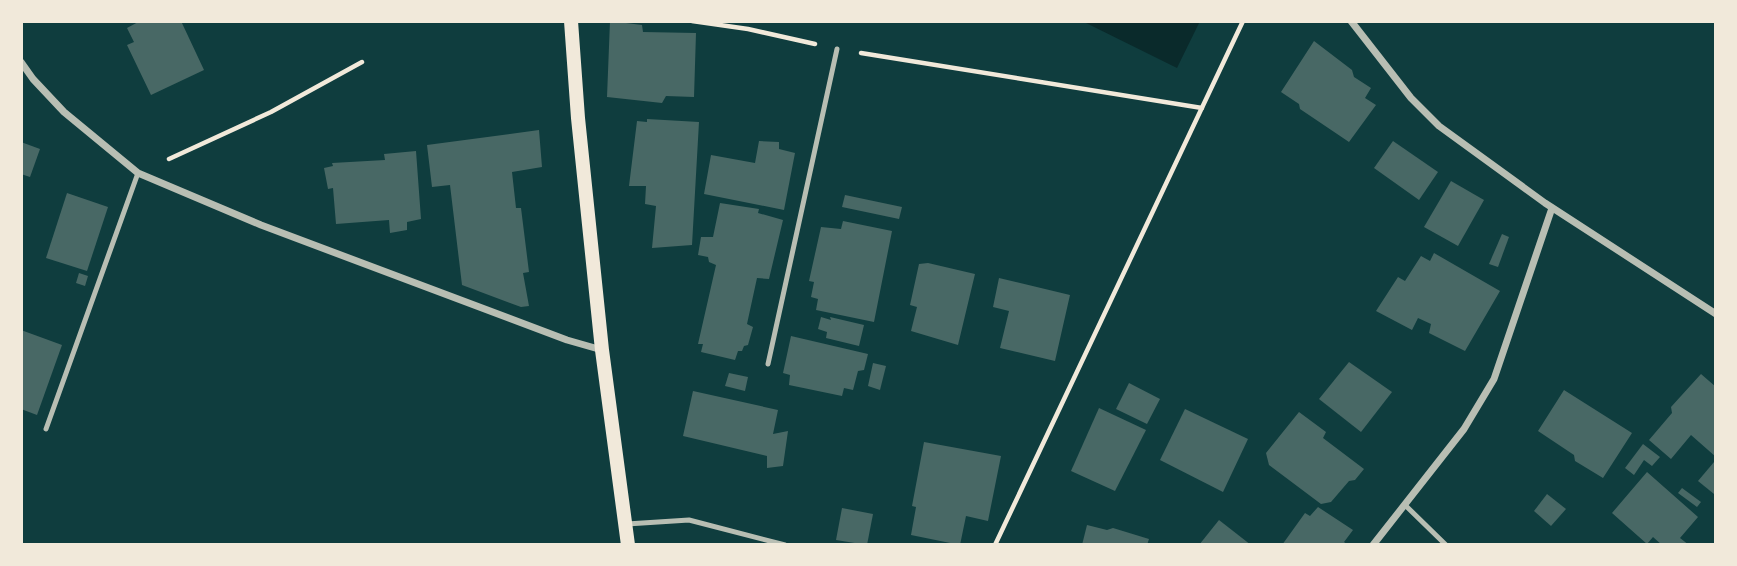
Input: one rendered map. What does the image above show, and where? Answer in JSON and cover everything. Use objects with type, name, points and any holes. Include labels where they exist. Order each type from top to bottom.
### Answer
[{"type":"main road","points":[[571,21],[578,118],[602,350],[628,545]]},
{"type":"street","points":[[1351,21],[1411,98],[1439,126],[1552,208],[1716,314]]},
{"type":"street","points":[[21,62],[64,112],[138,173],[274,230],[567,340],[602,350]]},
{"type":"street","points":[[1373,545],[1464,429],[1494,379],[1552,208]]},
{"type":"lane","points":[[768,364],[837,49]]},
{"type":"lane","points":[[46,429],[138,173]]},
{"type":"lane","points":[[1405,505],[1446,545]]},
{"type":"lane","points":[[625,524],[689,520],[785,545]]},
{"type":"path","points":[[692,21],[748,29],[837,49],[1202,108]]},
{"type":"path","points":[[995,545],[1242,21]]},
{"type":"path","points":[[138,173],[271,112],[362,62]]},
{"type":"water","points":[[1082,21],[1200,21],[1177,68]]},
{"type":"building","points":[[140,21],[181,21],[204,70],[151,95],[127,45],[134,42],[127,28]]},
{"type":"building","points":[[610,21],[642,25],[643,32],[696,33],[694,97],[666,96],[662,103],[607,97]]},
{"type":"building","points":[[1314,41],[1352,70],[1354,77],[1371,88],[1365,98],[1376,105],[1349,142],[1300,109],[1299,104],[1281,92]]},
{"type":"building","points":[[647,119],[699,122],[692,245],[652,248],[656,206],[645,204],[646,186],[629,186],[637,121],[647,122]]},
{"type":"building","points":[[539,130],[542,167],[512,172],[516,208],[521,208],[529,272],[523,273],[529,306],[521,307],[462,285],[450,185],[432,187],[427,145]]},
{"type":"building","points":[[759,141],[779,142],[779,149],[795,153],[784,210],[704,194],[711,155],[755,163]]},
{"type":"building","points":[[1393,141],[1438,172],[1419,200],[1374,168]]},
{"type":"building","points":[[21,142],[40,149],[30,177],[21,174]]},
{"type":"building","points":[[416,151],[421,219],[407,222],[407,230],[390,233],[389,220],[336,224],[333,188],[328,189],[324,168],[333,166],[332,163],[385,160],[384,154]]},
{"type":"building","points":[[1451,181],[1484,200],[1458,246],[1424,227]]},
{"type":"building","points":[[67,193],[108,207],[87,271],[46,258]]},
{"type":"building","points":[[845,195],[902,207],[899,219],[842,207]]},
{"type":"building","points":[[720,203],[759,209],[758,213],[783,220],[769,279],[757,278],[747,324],[753,327],[748,345],[738,351],[735,360],[701,352],[703,344],[698,344],[716,265],[709,262],[708,257],[698,255],[701,237],[713,237]]},
{"type":"building","points":[[843,221],[892,231],[874,322],[816,310],[818,299],[811,297],[814,282],[809,281],[821,227],[841,229]]},
{"type":"building","points":[[1502,234],[1509,237],[1498,267],[1489,264]]},
{"type":"building","points":[[1434,253],[1500,291],[1465,351],[1429,333],[1431,324],[1418,318],[1412,330],[1376,311],[1398,277],[1405,281],[1421,256],[1430,261]]},
{"type":"building","points":[[928,263],[975,274],[958,345],[911,331],[917,307],[910,305],[919,264]]},
{"type":"building","points":[[79,273],[88,276],[85,286],[76,283]]},
{"type":"building","points":[[999,278],[1070,295],[1055,361],[1000,348],[1009,311],[993,307]]},
{"type":"building","points":[[821,317],[864,325],[859,346],[826,338],[827,332],[818,329]]},
{"type":"building","points":[[21,330],[62,345],[37,415],[21,409]]},
{"type":"building","points":[[791,336],[868,354],[864,370],[858,371],[853,390],[844,388],[842,396],[789,385],[790,375],[783,373]]},
{"type":"building","points":[[1349,362],[1392,392],[1361,432],[1319,399]]},
{"type":"building","points":[[873,363],[886,366],[880,390],[868,386]]},
{"type":"building","points":[[729,373],[748,377],[745,391],[725,386]]},
{"type":"building","points":[[1701,374],[1716,387],[1716,457],[1691,435],[1671,459],[1649,440],[1672,413],[1671,407]]},
{"type":"building","points":[[1129,383],[1160,399],[1147,424],[1116,409]]},
{"type":"building","points":[[1564,390],[1632,433],[1603,478],[1575,461],[1574,455],[1538,431]]},
{"type":"building","points":[[693,391],[778,410],[773,434],[788,431],[783,466],[767,468],[767,456],[683,436]]},
{"type":"building","points":[[1099,408],[1146,430],[1115,491],[1071,471]]},
{"type":"building","points":[[1185,409],[1248,439],[1223,492],[1160,460]]},
{"type":"building","points":[[1299,412],[1326,432],[1323,438],[1364,469],[1355,480],[1349,481],[1331,502],[1321,504],[1269,465],[1266,453]]},
{"type":"building","points":[[924,442],[1001,456],[988,521],[966,516],[960,545],[911,535],[916,507],[912,506]]},
{"type":"building","points":[[1643,444],[1660,457],[1652,466],[1644,460],[1634,475],[1625,468]]},
{"type":"building","points":[[1714,462],[1716,492],[1714,494],[1698,481]]},
{"type":"building","points":[[1647,472],[1698,517],[1680,538],[1689,545],[1662,545],[1653,537],[1647,544],[1612,513]]},
{"type":"building","points":[[1682,488],[1701,502],[1697,507],[1678,493]]},
{"type":"building","points":[[1547,494],[1566,509],[1551,526],[1534,511]]},
{"type":"building","points":[[1318,507],[1353,530],[1344,542],[1348,545],[1282,545],[1305,513],[1310,516]]},
{"type":"building","points":[[842,508],[873,514],[867,545],[836,540]]},
{"type":"building","points":[[1219,520],[1251,545],[1199,545]]},
{"type":"building","points":[[1087,525],[1107,530],[1113,528],[1149,539],[1147,545],[1082,545]]}]
